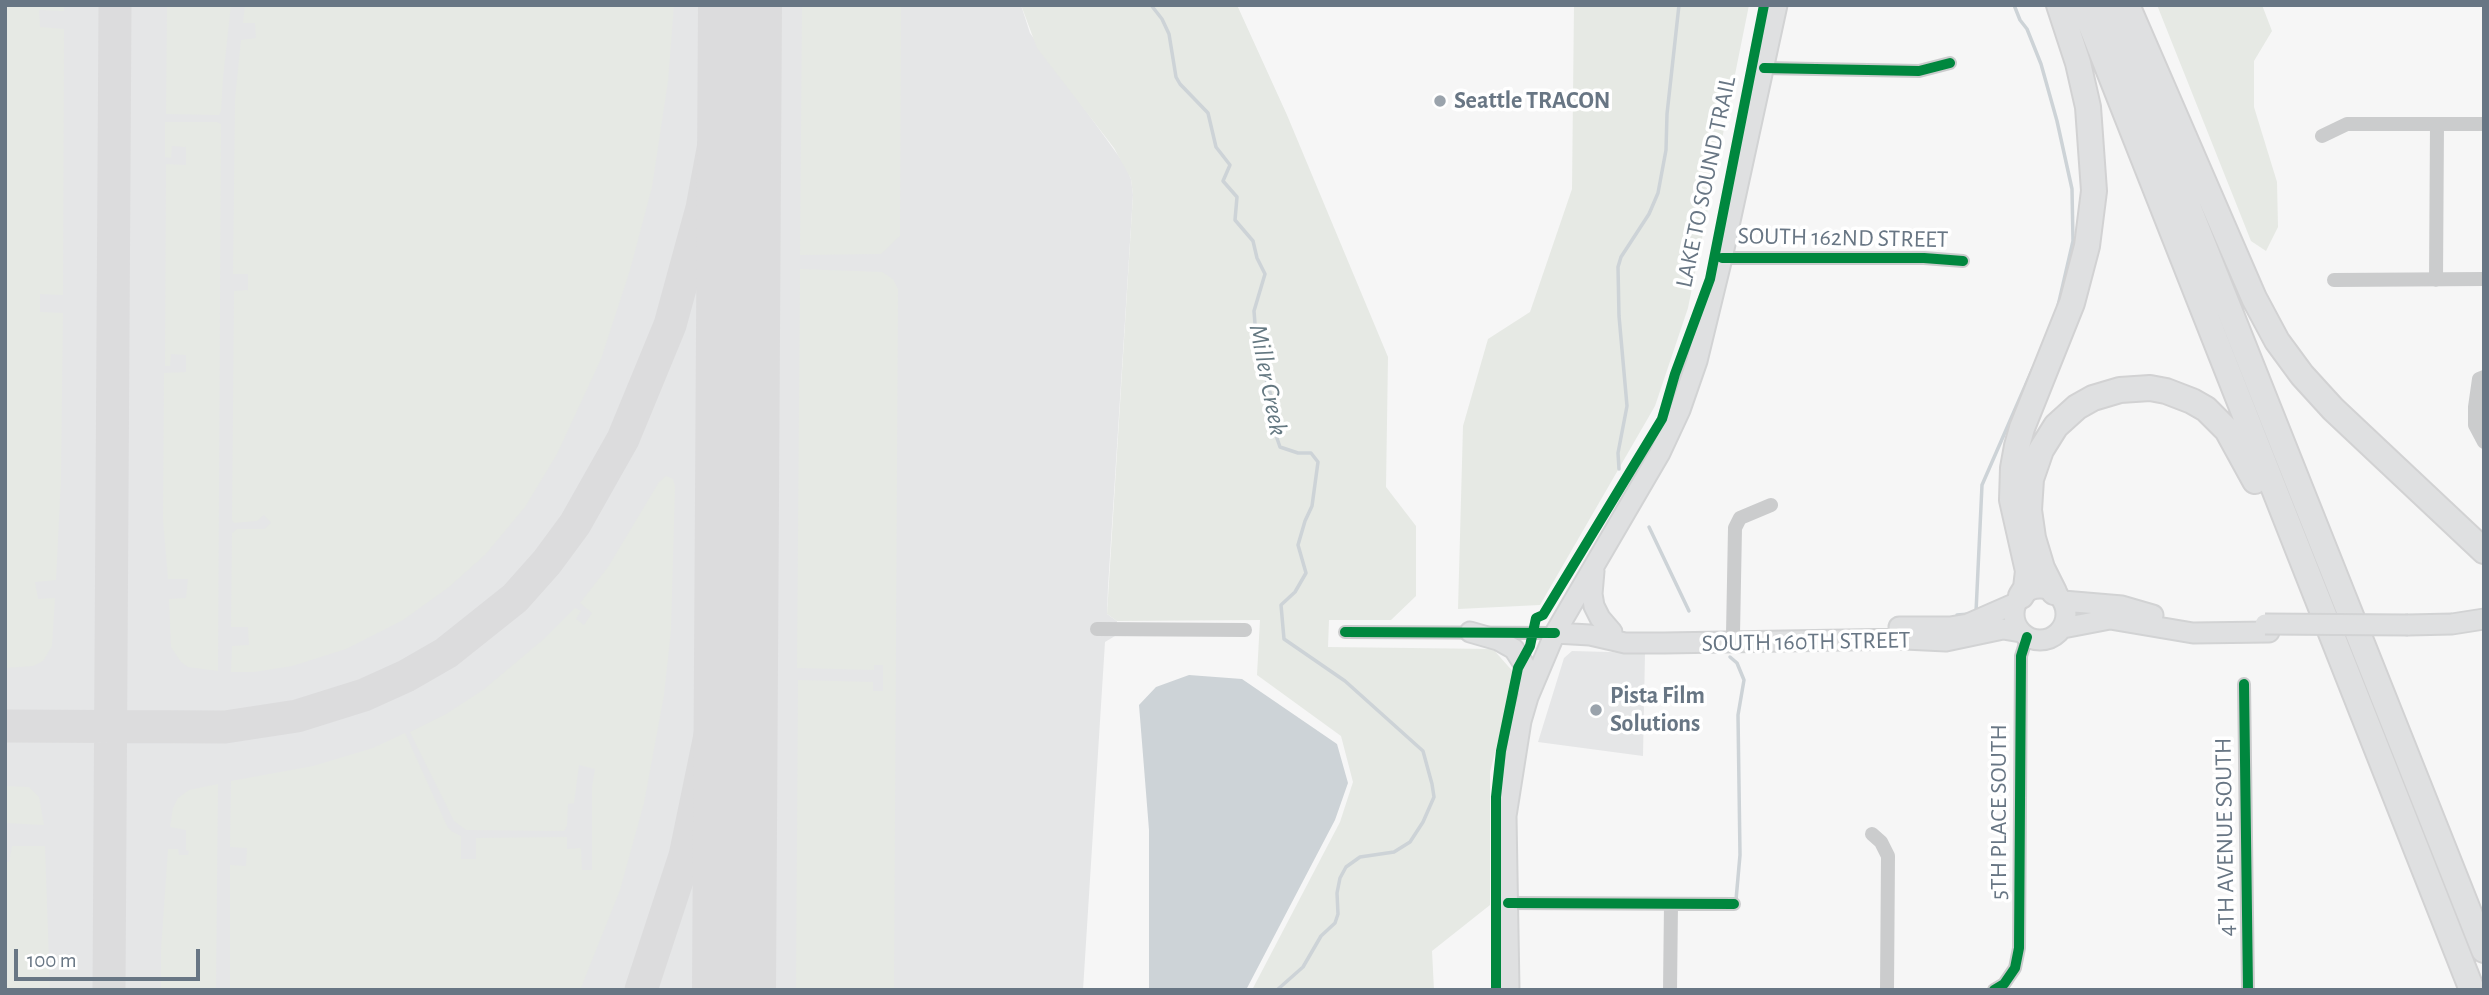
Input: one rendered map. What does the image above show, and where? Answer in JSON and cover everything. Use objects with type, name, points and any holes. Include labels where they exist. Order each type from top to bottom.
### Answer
[{"type":"highway","points":[[2019,600],[2026,588],[2028,571],[2012,500],[2017,446],[2072,303],[2087,246],[2094,191],[2088,107],[2078,63],[2059,5]]},
{"type":"highway","points":[[2083,5],[2472,990]]},
{"type":"highway","points":[[2108,5],[2484,950]]},
{"type":"highway","points":[[2127,5],[2248,286],[2277,341],[2302,375],[2333,409],[2484,551]]},
{"type":"highway","points":[[2059,596],[2042,568],[2030,526],[2029,495],[2035,464],[2056,426],[2077,407],[2106,393],[2135,388],[2180,396],[2206,409],[2227,430],[2238,446],[2276,527],[2309,579]]},
{"type":"main road","points":[[1509,990],[1506,816],[1521,721],[1528,697],[1555,633],[1660,453],[1680,410],[1697,361],[1723,258],[1777,5]]},
{"type":"main road","points":[[1596,563],[1592,594],[1594,606],[1612,632]]},
{"type":"main road","points":[[2059,596],[2067,614],[2063,628],[2043,640],[2024,634],[2014,618],[2019,600],[2037,588],[2059,596],[2122,606],[2184,622],[2267,628]]},
{"type":"main road","name":"SOUTH 160TH STREET","points":[[1590,635],[1612,632],[1733,634],[1816,627],[1950,626],[1981,620],[2019,600]]},
{"type":"main road","points":[[2063,628],[2110,619],[2182,632],[2267,628],[2484,632]]},
{"type":"main road","points":[[2410,629],[2484,619]]},
{"type":"main road","name":"SOUTH 160TH STREET","points":[[1555,633],[1590,635],[1625,643],[1905,639],[1947,641],[2003,629],[2024,634]]},
{"type":"main road","points":[[1470,632],[1498,640],[1514,649],[1527,669],[1528,697]]},
{"type":"street","points":[[1764,68],[1919,71],[1950,63]]},
{"type":"street","points":[[2322,136],[2347,124],[2484,124]]},
{"type":"street","points":[[2436,279],[2437,124]]},
{"type":"street","name":"SOUTH 162ND STREET","points":[[1723,258],[1924,258],[1964,261]]},
{"type":"street","points":[[2334,280],[2484,279]]},
{"type":"street","points":[[2484,377],[2479,379],[2475,407],[2475,425],[2484,442]]},
{"type":"street","points":[[1733,634],[1735,528],[1740,518],[1771,505]]},
{"type":"street","points":[[1097,629],[1245,630]]},
{"type":"street","name":"SOUTH 160TH STREET","points":[[1345,632],[1555,633]]},
{"type":"street","name":"5TH PLACE SOUTH","points":[[2002,988],[2015,968],[2019,948],[2021,656],[2024,634]]},
{"type":"street","name":"4TH AVENUE SOUTH","points":[[2244,684],[2248,990]]},
{"type":"street","points":[[1872,834],[1881,842],[1888,856],[1887,990]]},
{"type":"street","points":[[1508,903],[1734,904]]},
{"type":"street","points":[[1670,990],[1671,904]]},
{"type":"shaded area","points":[[5,5],[1021,5],[1030,33],[1125,165],[1131,179],[1133,195],[1108,587],[1107,614],[1117,621],[1115,636],[1105,642],[1083,990],[5,990]]},
{"type":"shaded area","points":[[5,5],[64,5],[64,11],[39,10],[40,27],[64,29],[63,295],[40,294],[40,312],[63,313],[61,479],[56,580],[35,582],[38,599],[55,598],[52,646],[43,661],[33,666],[5,668]]},
{"type":"shaded area","points":[[167,5],[231,5],[219,115],[166,114]]},
{"type":"shaded area","points":[[245,5],[674,5],[668,81],[652,187],[630,270],[601,359],[557,454],[525,507],[485,555],[449,587],[403,620],[346,649],[292,666],[254,672],[231,672],[232,646],[249,645],[248,627],[231,627],[232,533],[237,529],[264,529],[271,523],[264,515],[257,521],[234,523],[232,520],[234,291],[248,290],[248,274],[233,274],[235,99],[241,40],[256,38],[255,23],[243,23]]},
{"type":"shaded area","points":[[802,5],[901,5],[900,236],[881,254],[800,255]]},
{"type":"shaded area","points":[[1021,5],[1237,5],[1287,115],[1388,357],[1386,487],[1416,526],[1416,596],[1391,620],[1329,620],[1328,647],[1493,649],[1515,674],[1490,772],[1490,905],[1432,951],[1434,990],[1252,990],[1340,822],[1353,782],[1341,736],[1257,675],[1260,620],[1117,621],[1107,614],[1133,195],[1131,179],[1114,148],[1037,48]]},
{"type":"shaded area","points":[[1574,5],[1749,5],[1688,308],[1655,406],[1540,605],[1458,609],[1463,426],[1488,339],[1530,312],[1572,189]]},
{"type":"shaded area","points":[[2157,5],[2262,5],[2272,31],[2254,61],[2254,107],[2277,182],[2278,227],[2266,251],[2251,241]]},
{"type":"shaded area","points":[[165,122],[221,124],[218,671],[188,667],[171,647],[169,599],[186,598],[188,579],[168,579],[163,519],[164,373],[186,372],[186,355],[171,354],[170,366],[165,366],[166,164],[186,165],[186,147],[172,146],[171,158],[165,157]]},
{"type":"shaded area","points":[[800,269],[882,272],[893,279],[898,289],[894,990],[796,990],[798,680],[873,682],[873,691],[883,691],[883,665],[874,665],[874,670],[797,668]]},
{"type":"shaded area","points":[[666,476],[673,479],[675,487],[671,630],[664,695],[644,803],[620,890],[580,990],[230,990],[230,865],[246,866],[247,848],[230,847],[231,781],[313,766],[373,748],[405,733],[447,826],[461,836],[461,859],[476,859],[476,838],[567,837],[567,849],[581,848],[582,870],[592,870],[592,787],[595,769],[579,765],[574,803],[568,804],[567,826],[564,831],[466,830],[454,821],[410,732],[446,714],[483,690],[545,638],[575,608],[581,611],[576,619],[584,625],[592,613],[580,603],[608,567],[659,482]]},
{"type":"shaded area","points":[[1572,651],[1645,653],[1643,756],[1538,742],[1564,658]]},
{"type":"shaded area","points":[[1189,675],[1242,679],[1337,744],[1348,783],[1335,820],[1246,990],[1149,990],[1149,830],[1139,705],[1156,687]]},
{"type":"shaded area","points":[[218,784],[216,990],[161,990],[168,849],[178,849],[179,855],[188,855],[189,851],[186,850],[186,830],[170,827],[173,808],[178,798],[189,790]]},
{"type":"shaded area","points":[[5,786],[29,787],[39,797],[44,825],[5,823]]},
{"type":"shaded area","points":[[12,846],[45,846],[50,990],[5,990],[5,862],[9,862]]},
{"type":"waterway","name":"Miller Creek","points":[[1151,5],[1169,34],[1176,77],[1208,113],[1216,147],[1230,165],[1223,181],[1237,197],[1235,220],[1253,241],[1265,274],[1254,311],[1257,350],[1273,402],[1272,424],[1280,447],[1298,453],[1311,453],[1318,462],[1312,506],[1298,545],[1306,573],[1295,592],[1281,605],[1284,639],[1345,681],[1423,751],[1434,797],[1410,842],[1394,852],[1360,857],[1346,867],[1337,893],[1338,914],[1335,923],[1321,936],[1303,967],[1277,990]]},
{"type":"waterway","points":[[1619,469],[1618,453],[1627,406],[1619,316],[1618,267],[1621,257],[1649,214],[1658,193],[1666,150],[1667,114],[1679,5]]},
{"type":"waterway","points":[[2014,5],[2041,64],[2072,189],[2073,241],[2058,306]]},
{"type":"waterway","points":[[1976,612],[1982,485],[2033,368]]},
{"type":"waterway","points":[[1649,527],[1689,611]]},
{"type":"waterway","points":[[1957,615],[1969,614]]},
{"type":"waterway","points":[[1730,657],[1737,663],[1744,680],[1738,715],[1740,855],[1736,900]]},
{"type":"taxiway","points":[[109,990],[115,5]]},
{"type":"taxiway","points":[[5,726],[225,727],[297,716],[364,695],[406,676],[446,653],[515,598],[547,562],[575,524],[623,439],[670,325],[702,208],[740,5]]},
{"type":"taxiway","points":[[641,990],[685,856],[737,588]]},
{"type":"runway","points":[[734,990],[740,5]]},
{"type":"cycle path","name":"LAKE TO SOUND TRAIL","points":[[1496,990],[1496,797],[1501,751],[1518,668],[1530,646],[1536,618],[1543,615],[1662,419],[1675,374],[1710,279],[1764,5]]},
{"type":"cycle path","points":[[1764,68],[1919,71],[1950,63]]},
{"type":"cycle path","points":[[1722,258],[1924,258],[1963,261]]},
{"type":"cycle path","points":[[1345,632],[1555,633]]},
{"type":"cycle path","points":[[1994,990],[2004,984],[2015,968],[2019,948],[2021,656],[2027,637]]},
{"type":"cycle path","points":[[2244,684],[2248,990]]},
{"type":"cycle path","points":[[1508,903],[1734,904]]},
{"type":"place","name":"Seattle TRACON","points":[[1440,101]]},
{"type":"place","name":"Pista Film Solutions","points":[[1596,710]]}]
